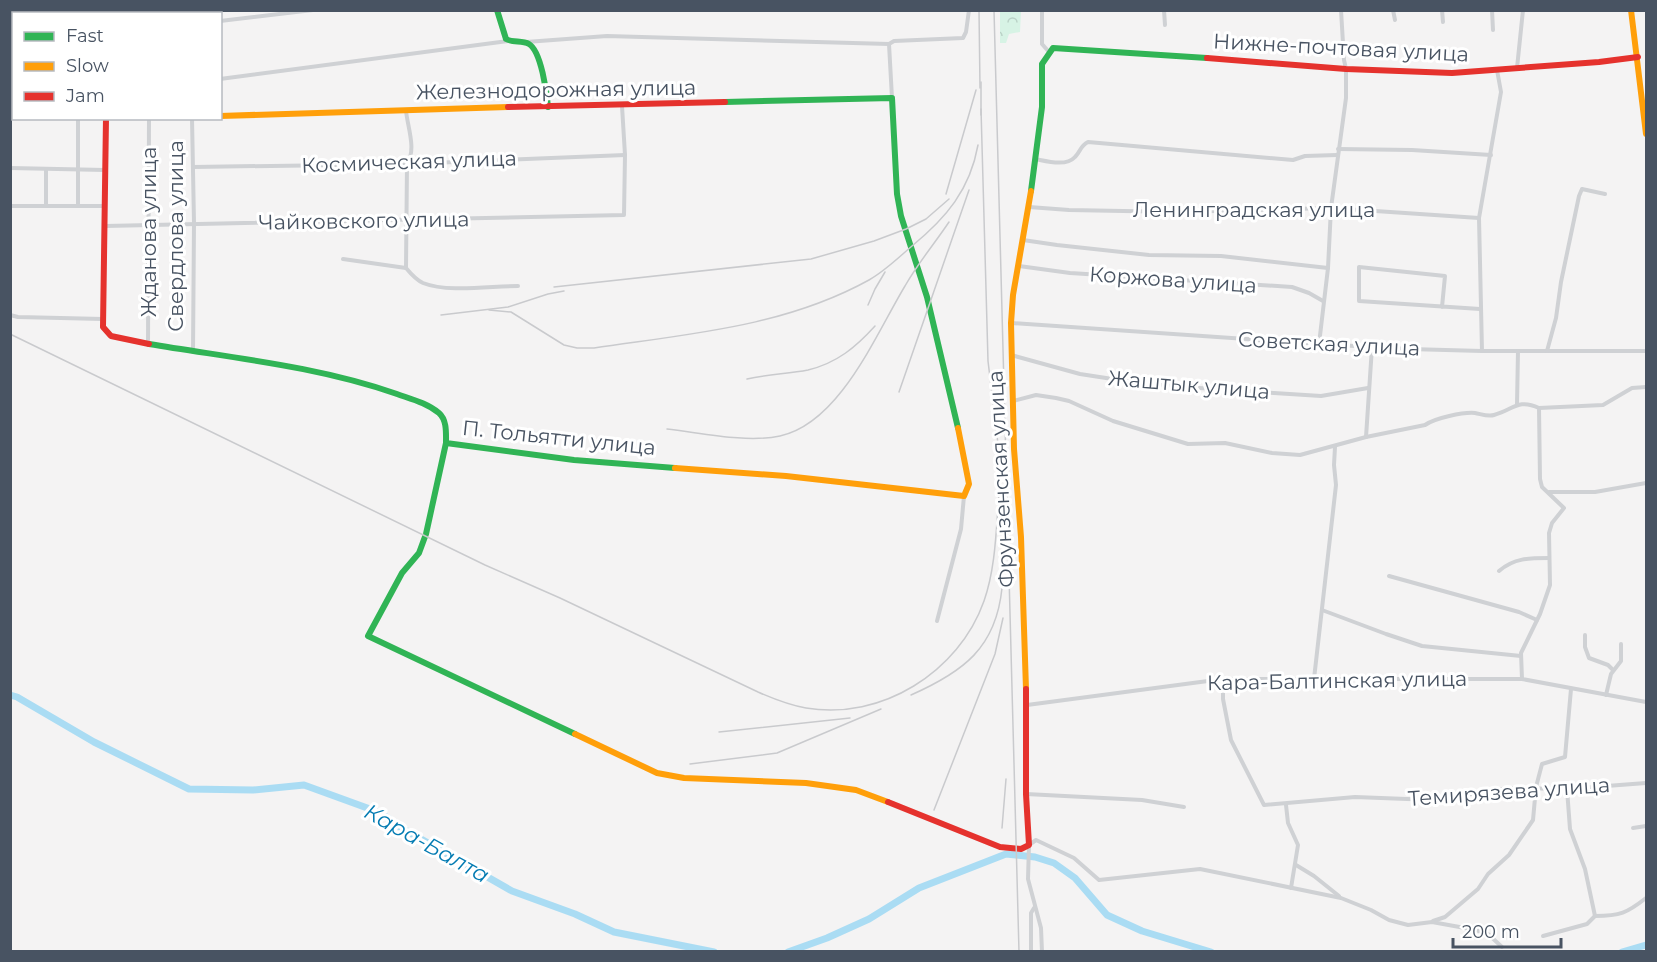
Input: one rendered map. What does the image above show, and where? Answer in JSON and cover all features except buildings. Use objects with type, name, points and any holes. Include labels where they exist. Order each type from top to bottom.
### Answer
[{"type":"main road","points":[[497,10],[504,36],[509,41],[526,42],[533,47],[547,88],[548,107]]},
{"type":"main road","points":[[1631,10],[1634,57],[1647,134]]},
{"type":"main road","name":"Нижне-почтовая улица","points":[[1050,52],[1053,48],[1347,69],[1452,73],[1634,57]]},
{"type":"main road","name":"Фрунзенская улица","points":[[1029,845],[1026,794],[1027,705],[1021,537],[1012,401],[1011,323],[1013,295],[1029,207],[1042,107],[1042,64],[1050,52]]},
{"type":"main road","points":[[892,98],[897,194],[901,216],[927,297],[967,470],[969,484],[964,496]]},
{"type":"main road","name":"Железнодорожная улица","points":[[222,116],[892,98]]},
{"type":"main road","points":[[103,319],[106,120]]},
{"type":"main road","name":"П. Тольятти улица","points":[[103,319],[103,327],[111,336],[193,353],[310,369],[356,379],[417,401],[440,414],[445,421],[446,443],[574,460],[786,476],[964,496]]},
{"type":"main road","points":[[446,443],[426,534],[419,553],[402,573],[369,636],[657,773],[684,778],[806,783],[856,790],[969,832],[1000,847],[1021,849],[1029,845]]},
{"type":"street","points":[[222,21],[313,10]]},
{"type":"street","points":[[526,42],[607,36],[889,44],[894,41],[963,38],[969,10]]},
{"type":"street","points":[[1042,10],[1042,44],[1050,52]]},
{"type":"street","points":[[1164,10],[1165,25]]},
{"type":"street","points":[[1319,344],[1328,268],[1331,208],[1346,98],[1347,69],[1344,60],[1341,10]]},
{"type":"street","points":[[1393,10],[1395,20]]},
{"type":"street","points":[[1443,10],[1443,22]]},
{"type":"street","points":[[1492,10],[1493,30]]},
{"type":"street","points":[[1516,68],[1522,10]]},
{"type":"street","points":[[222,79],[509,41]]},
{"type":"street","points":[[889,44],[892,98]]},
{"type":"street","points":[[1482,351],[1479,218],[1501,92],[1497,70]]},
{"type":"street","points":[[622,106],[625,155]]},
{"type":"street","points":[[406,110],[411,150],[411,158],[407,164],[406,268],[411,275],[423,283],[441,287],[458,289],[518,286]]},
{"type":"street","points":[[78,120],[78,206]]},
{"type":"street","name":"Жданова улица","points":[[148,345],[149,120]]},
{"type":"street","name":"Свердлова улица","points":[[192,120],[193,353]]},
{"type":"street","points":[[1035,159],[1068,161],[1075,158],[1081,146],[1088,142],[1293,160],[1305,156],[1337,155]]},
{"type":"street","points":[[1338,149],[1412,150],[1491,155]]},
{"type":"street","name":"Космическая улица","points":[[193,167],[407,164],[625,155]]},
{"type":"street","name":"Чайковского улица","points":[[105,226],[624,216],[625,155]]},
{"type":"street","points":[[10,168],[105,170]]},
{"type":"street","points":[[46,170],[46,206]]},
{"type":"street","points":[[1547,351],[1556,318],[1579,196],[1582,189],[1605,194]]},
{"type":"street","points":[[10,206],[104,206]]},
{"type":"street","name":"Ленинградская улица","points":[[1029,207],[1177,212],[1331,208],[1479,218]]},
{"type":"street","points":[[1023,240],[1057,246],[1149,255],[1221,256],[1328,268]]},
{"type":"street","points":[[343,259],[406,268]]},
{"type":"street","name":"Коржова улица","points":[[1019,266],[1070,273],[1292,287],[1324,302]]},
{"type":"street","points":[[1442,307],[1444,276],[1359,267],[1359,301],[1442,307],[1480,309]]},
{"type":"street","points":[[10,315],[103,319]]},
{"type":"street","name":"Советская улица","points":[[1011,323],[1372,347],[1482,351],[1647,351]]},
{"type":"street","points":[[1366,437],[1372,347]]},
{"type":"street","points":[[1517,404],[1518,351]]},
{"type":"street","name":"Жаштык улица","points":[[1011,355],[1100,377],[1184,387],[1321,396],[1368,388]]},
{"type":"street","points":[[1012,401],[1036,395],[1069,401],[1113,421],[1188,444],[1225,443],[1272,453],[1300,455],[1366,437],[1425,425],[1432,420],[1473,413],[1492,416],[1517,404],[1539,408],[1603,405],[1632,388],[1647,387]]},
{"type":"street","points":[[1522,679],[1521,656],[1550,585],[1549,533],[1552,523],[1564,508],[1550,492],[1542,488],[1539,408]]},
{"type":"street","points":[[1314,679],[1336,486],[1335,447]]},
{"type":"street","points":[[1550,492],[1595,492],[1647,483]]},
{"type":"street","points":[[937,621],[961,529],[964,496]]},
{"type":"street","points":[[1500,571],[1510,562],[1527,558],[1549,558]]},
{"type":"street","points":[[1389,576],[1509,608],[1537,620]]},
{"type":"street","name":"Кара-Балтинская улица","points":[[1322,610],[1422,646],[1521,656]]},
{"type":"street","points":[[1585,635],[1588,658],[1613,670]]},
{"type":"street","points":[[1606,695],[1613,670],[1621,661],[1621,644]]},
{"type":"street","name":"Кара-Балтинская улица","points":[[1027,705],[1223,678],[1522,679],[1647,702]]},
{"type":"street","name":"Темирязева улица","points":[[1223,678],[1223,699],[1231,741],[1264,806],[1354,797],[1433,800],[1508,788],[1567,789],[1647,783]]},
{"type":"street","points":[[1029,845],[1036,840],[1074,858],[1099,880],[1200,869],[1341,898],[1389,920],[1408,925],[1432,922],[1446,917],[1478,889],[1488,874],[1509,855],[1533,820],[1536,787],[1542,764],[1565,757],[1571,689]]},
{"type":"street","points":[[1567,789],[1570,829],[1585,869],[1595,916]]},
{"type":"street","points":[[1026,794],[1142,800],[1184,807]]},
{"type":"street","points":[[1286,805],[1288,823],[1298,845],[1291,888]]},
{"type":"street","points":[[1633,828],[1647,826]]},
{"type":"street","name":"Фрунзенская улица","points":[[1029,845],[1028,879],[1041,928],[1042,951]]},
{"type":"street","points":[[1296,865],[1341,898]]},
{"type":"street","points":[[1543,936],[1587,924],[1595,916],[1618,916],[1632,910],[1647,898]]},
{"type":"street","points":[[1031,951],[1031,914],[1035,907]]},
{"type":"street","points":[[1432,922],[1488,934],[1502,947]]},
{"type":"green space","points":[[1000,11],[1021,11],[1020,32],[1009,34],[1006,43],[1000,43]]},
{"type":"waterway","name":"Кара-Балта","points":[[10,695],[94,742],[189,789],[253,790],[304,785],[381,813],[400,827],[512,891],[575,914],[614,932],[714,952]]},
{"type":"waterway","name":"Кара-Балта","points":[[788,952],[869,919],[919,888],[1006,854],[1035,857],[1054,863],[1075,878],[1107,915],[1142,931],[1211,952]]},
{"type":"waterway","name":"Кара-Балта","points":[[1622,952],[1646,945]]},
{"type":"railway","points":[[979,10],[980,88]]},
{"type":"railway","points":[[994,10],[1019,952]]},
{"type":"railway","points":[[981,82],[981,115]]},
{"type":"railway","points":[[946,194],[976,90]]},
{"type":"railway","points":[[981,109],[988,361],[998,444]]},
{"type":"railway","points":[[489,310],[511,312],[564,345],[594,348],[700,333],[803,308],[837,296],[869,280],[936,225],[963,189],[978,145]]},
{"type":"railway","points":[[899,392],[969,190]]},
{"type":"railway","points":[[554,287],[811,259],[874,241],[906,229],[926,219],[949,199]]},
{"type":"railway","points":[[667,429],[724,437],[767,438],[801,428],[821,414],[854,374],[910,278],[949,222]]},
{"type":"railway","points":[[868,305],[885,272]]},
{"type":"railway","points":[[441,315],[508,307],[564,291]]},
{"type":"railway","points":[[747,379],[808,370],[828,363],[861,341],[875,326]]},
{"type":"railway","points":[[10,334],[485,565],[758,692],[782,702],[806,708],[834,710],[862,707],[889,699],[914,686],[956,650],[972,627],[988,587],[994,557],[1000,483]]},
{"type":"railway","points":[[911,695],[946,677],[974,655],[993,627],[1002,588]]},
{"type":"railway","points":[[934,810],[995,654],[1003,618]]},
{"type":"railway","points":[[690,764],[777,753],[881,709]]},
{"type":"railway","points":[[719,732],[850,718]]},
{"type":"railway","points":[[1002,828],[1006,779]]},
{"type":"traffic: fast","points":[[497,10],[506,39],[529,44],[537,55],[543,73],[548,107]]},
{"type":"traffic: fast","points":[[1031,191],[1042,107],[1042,64],[1053,48],[1207,58]]},
{"type":"traffic: fast","points":[[725,102],[892,98],[897,194],[901,216],[927,297],[958,428]]},
{"type":"traffic: fast","points":[[149,344],[305,370],[367,384],[424,404],[439,413],[445,423],[446,443],[574,460],[675,468]]},
{"type":"traffic: fast","points":[[446,443],[426,534],[419,553],[402,573],[368,636],[575,734]]},
{"type":"traffic: slow","points":[[1631,10],[1646,134]]},
{"type":"traffic: slow","points":[[222,116],[508,107]]},
{"type":"traffic: slow","points":[[1026,689],[1021,537],[1014,449],[1011,323],[1013,295],[1031,191]]},
{"type":"traffic: slow","points":[[675,468],[786,476],[964,496],[969,484],[958,428]]},
{"type":"traffic: slow","points":[[575,734],[657,773],[684,778],[806,783],[856,790],[888,802]]},
{"type":"traffic: jam","points":[[1207,58],[1346,69],[1452,73],[1638,57]]},
{"type":"traffic: jam","points":[[508,107],[725,102]]},
{"type":"traffic: jam","points":[[106,120],[103,327],[111,336],[149,344]]},
{"type":"traffic: jam","points":[[888,802],[1000,847],[1021,849],[1029,845],[1026,794],[1026,689]]}]
